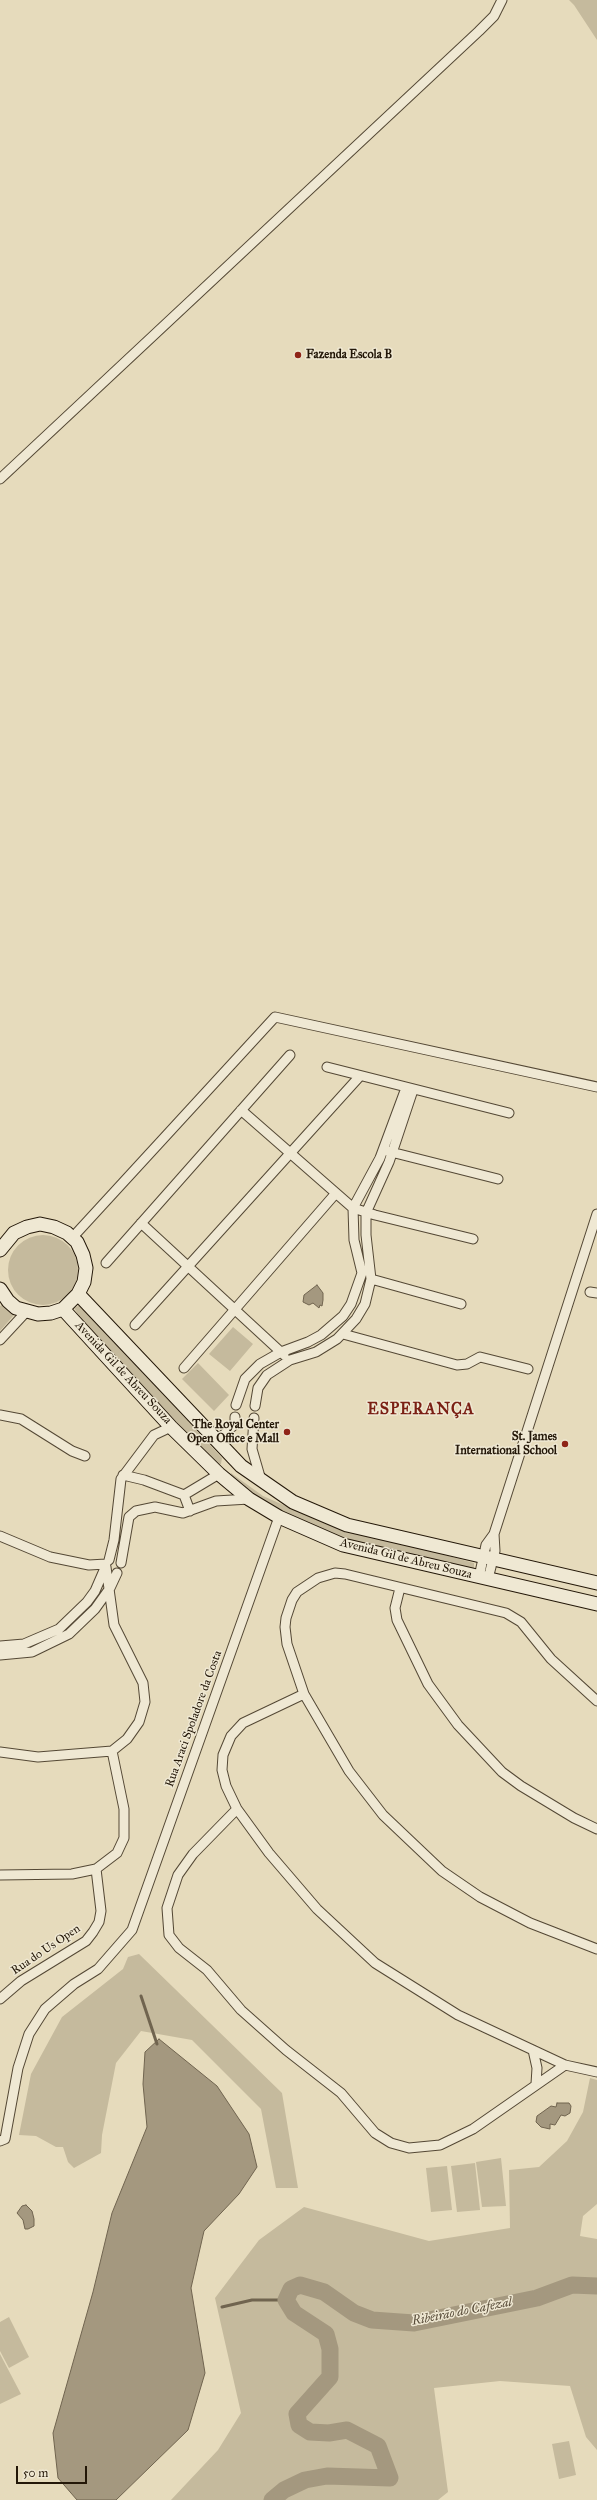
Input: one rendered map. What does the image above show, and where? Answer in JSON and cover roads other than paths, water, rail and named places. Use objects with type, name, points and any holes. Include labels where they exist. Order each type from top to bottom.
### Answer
[{"type":"street","points":[[0,479],[479,31],[494,16],[502,0]]},
{"type":"street","points":[[72,1238],[275,1017],[597,1087]]},
{"type":"street","points":[[106,1263],[290,1055]]},
{"type":"street","points":[[327,1067],[409,1089],[509,1112]]},
{"type":"street","points":[[135,1324],[360,1076]]},
{"type":"street","points":[[255,1406],[257,1392],[263,1380],[290,1360],[316,1352],[343,1334],[365,1304],[371,1278],[366,1236],[366,1213],[409,1089]]},
{"type":"street","points":[[241,1110],[353,1208],[366,1213],[473,1239]]},
{"type":"street","points":[[388,1151],[498,1179]]},
{"type":"street","points":[[236,1405],[245,1379],[260,1364],[281,1352],[308,1342],[321,1335],[343,1316],[351,1304],[362,1274],[354,1240],[353,1208],[388,1151]]},
{"type":"street","points":[[184,1368],[336,1193]]},
{"type":"street","points":[[483,1578],[488,1558],[496,1545],[494,1534],[597,1214]]},
{"type":"street","points":[[142,1223],[189,1264],[290,1360]]},
{"type":"street","points":[[1,1244],[14,1233],[27,1227],[40,1224],[54,1226],[72,1238],[83,1255],[86,1268],[84,1282],[78,1294],[63,1309],[51,1313],[26,1312],[16,1308],[1,1293]]},
{"type":"street","points":[[371,1278],[461,1304]]},
{"type":"street","name":"Avenida Gil de Abreu Souza","points":[[78,1294],[242,1466],[262,1482],[293,1502],[347,1524],[597,1583]]},
{"type":"street","name":"Avenida Gil de Abreu Souza","points":[[63,1309],[171,1427],[219,1474],[249,1498],[279,1517],[343,1545],[597,1604]]},
{"type":"street","points":[[0,1340],[26,1312]]},
{"type":"street","points":[[343,1334],[457,1365],[467,1364],[474,1358],[480,1357],[528,1369]]},
{"type":"street","points":[[0,1415],[20,1419],[43,1431],[72,1451],[85,1456]]},
{"type":"street","points":[[217,1441],[235,1424],[235,1417]]},
{"type":"street","points":[[184,1495],[219,1474],[231,1470],[250,1481],[262,1482],[253,1455],[254,1418]]},
{"type":"street","points":[[0,1646],[29,1642],[58,1629],[87,1602],[95,1591],[107,1563],[123,1475],[154,1435],[171,1427]]},
{"type":"street","points":[[123,1475],[144,1480],[184,1495],[190,1511]]},
{"type":"street","points":[[0,1655],[32,1652],[54,1643],[87,1619],[110,1588],[120,1570],[128,1517],[132,1513],[155,1507],[180,1513],[190,1511],[216,1501],[249,1498]]},
{"type":"street","name":"Rua Araci Spoladore da Costa","points":[[3,2140],[18,2068],[29,2034],[45,2009],[74,1984],[98,1969],[132,1930],[279,1517]]},
{"type":"street","points":[[0,1536],[50,1557],[89,1565],[107,1563],[117,1559],[121,1562]]},
{"type":"street","points":[[107,1563],[110,1573],[117,1573]]},
{"type":"street","points":[[0,1752],[38,1757],[112,1751],[127,1739],[139,1722],[144,1702],[144,1691],[139,1672],[114,1625],[107,1563]]},
{"type":"street","points":[[597,1702],[562,1670],[527,1628],[514,1616],[400,1588],[340,1574],[326,1575],[297,1592],[292,1600],[284,1627],[290,1656],[304,1694],[341,1759],[366,1795],[383,1814],[442,1871],[506,1911],[597,1949]]},
{"type":"street","points":[[400,1588],[395,1608],[397,1620],[428,1684],[458,1725],[502,1772],[521,1786],[597,1829]]},
{"type":"street","points":[[304,1694],[251,1718],[236,1728],[223,1755],[222,1770],[224,1781],[237,1809],[268,1852],[304,1895],[375,1963],[458,2015],[565,2065],[597,2072]]},
{"type":"street","points":[[0,1875],[58,1876],[96,1869],[118,1853],[125,1829],[124,1809],[112,1751]]},
{"type":"street","points":[[237,1809],[185,1864],[171,1893],[166,1919],[167,1929],[172,1940],[207,1970],[242,2010],[286,2050],[341,2093],[375,2133],[391,2143],[402,2146],[417,2148],[433,2147],[460,2136],[496,2114],[536,2084],[565,2065]]},
{"type":"street","name":"Rua do Us Open","points":[[0,1999],[21,1981],[86,1941],[93,1932],[99,1922],[101,1911],[96,1869]]},
{"type":"street","points":[[532,2050],[537,2068],[536,2084]]},
{"type":"waterway","points":[[141,1996],[157,2044]]},
{"type":"waterway","name":"Ribeirão do Cafezal","points":[[272,2500],[284,2490],[305,2480],[327,2476],[390,2478],[378,2446],[347,2430],[329,2433],[310,2432],[299,2425],[297,2414],[330,2377],[330,2349],[326,2334],[294,2313],[286,2300],[291,2289],[300,2285],[324,2292],[354,2313],[372,2320],[414,2323],[537,2298],[572,2285],[597,2286]]},
{"type":"waterway","points":[[222,2307],[252,2300],[286,2300]]},
{"type":"place","name":"Fazenda Escola B","points":[[298,355]]},
{"type":"place","name":"The Royal Center Open Office e Mall","points":[[287,1432]]},
{"type":"place","name":"St. James International School","points":[[565,1444]]},
{"type":"district","name":"ESPERANÇA","points":[[421,1410]]}]
